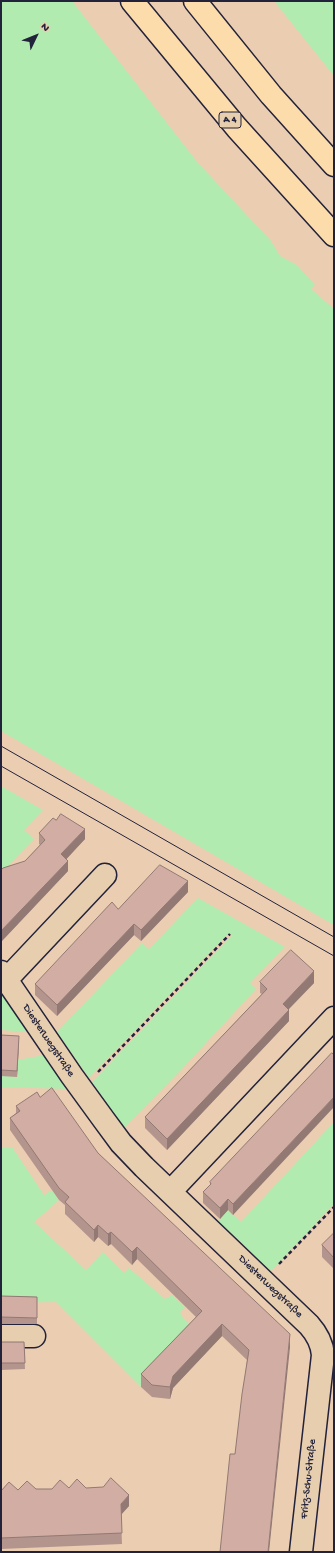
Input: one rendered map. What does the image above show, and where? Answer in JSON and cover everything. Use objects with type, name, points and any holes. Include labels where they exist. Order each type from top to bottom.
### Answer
[{"type":"highway","name":"A 4","points":[[132,1],[237,128],[334,235]]},
{"type":"highway","points":[[195,1],[271,95],[334,165]]},
{"type":"street","name":"Diesterwegstraße","points":[[105,875],[4,976],[82,1090],[121,1143],[309,1325],[328,1348],[323,1355],[317,1405]]},
{"type":"street","points":[[170,1192],[334,1018]]},
{"type":"street","points":[[1,1336],[34,1336]]},
{"type":"street","name":"Fritz-Schu-Straße","points":[[301,1552],[317,1405]]},
{"type":"path","points":[[82,1090],[230,934]]},
{"type":"path","points":[[264,1281],[334,1207]]},
{"type":"green space","points":[[1,1],[72,1],[198,163],[271,241],[280,256],[297,265],[315,285],[311,289],[334,309],[334,925],[1,731]]},
{"type":"green space","points":[[274,1],[334,1],[334,76]]},
{"type":"green space","points":[[1,786],[43,810],[24,830],[34,839],[1,873]]},
{"type":"green space","points":[[198,898],[285,947],[250,983],[256,989],[181,1070],[124,1128],[92,1082],[232,935],[229,933],[89,1078],[57,1032],[142,943],[149,949]]},
{"type":"green space","points":[[1,994],[28,1032],[1,1030]]},
{"type":"green space","points":[[44,1055],[68,1089],[1,1087],[1,1075],[17,1076],[18,1060]]},
{"type":"green space","points":[[334,1122],[334,1204],[271,1271],[218,1221],[228,1210],[241,1222]]},
{"type":"green space","points":[[1,1147],[12,1147],[44,1195],[52,1190],[59,1200],[34,1222],[86,1270],[103,1252],[124,1273],[129,1268],[165,1299],[172,1295],[185,1307],[180,1313],[184,1319],[196,1329],[141,1387],[56,1302],[1,1303]]},
{"type":"building","points":[[61,814],[85,829],[61,854],[68,861],[1,931],[1,870],[25,861],[45,840],[39,833],[53,818],[56,820]]},
{"type":"building","points":[[160,865],[188,881],[141,930],[134,924],[57,1005],[35,984],[112,902],[118,909]]},
{"type":"building","points":[[291,950],[314,971],[283,1004],[289,1010],[167,1139],[145,1117],[267,989],[260,982]]},
{"type":"building","points":[[1,1035],[19,1036],[17,1071],[1,1070]]},
{"type":"building","points":[[332,1053],[334,1055],[334,1097],[233,1204],[228,1199],[220,1208],[203,1192],[211,1184],[210,1182]]},
{"type":"building","points":[[52,1088],[98,1153],[290,1334],[268,1552],[220,1552],[230,1454],[235,1454],[249,1350],[222,1324],[173,1376],[170,1387],[152,1385],[141,1374],[202,1311],[137,1247],[132,1252],[111,1232],[108,1234],[98,1225],[94,1230],[65,1202],[69,1197],[59,1188],[10,1118],[20,1111],[16,1106],[37,1092],[40,1097]]},
{"type":"building","points":[[334,1233],[334,1258],[322,1245]]},
{"type":"building","points":[[1,1296],[37,1297],[37,1318],[1,1317]]},
{"type":"building","points":[[1,1342],[24,1342],[25,1363],[1,1363]]},
{"type":"building","points":[[111,1478],[129,1495],[121,1504],[122,1533],[1,1538],[1,1491],[9,1482],[18,1490],[27,1481],[36,1489],[52,1489],[60,1480],[69,1488],[77,1479],[86,1488],[103,1487]]},
{"type":"tram line","points":[[1,746],[334,937]]},
{"type":"tram line","points":[[1,766],[334,956]]}]
